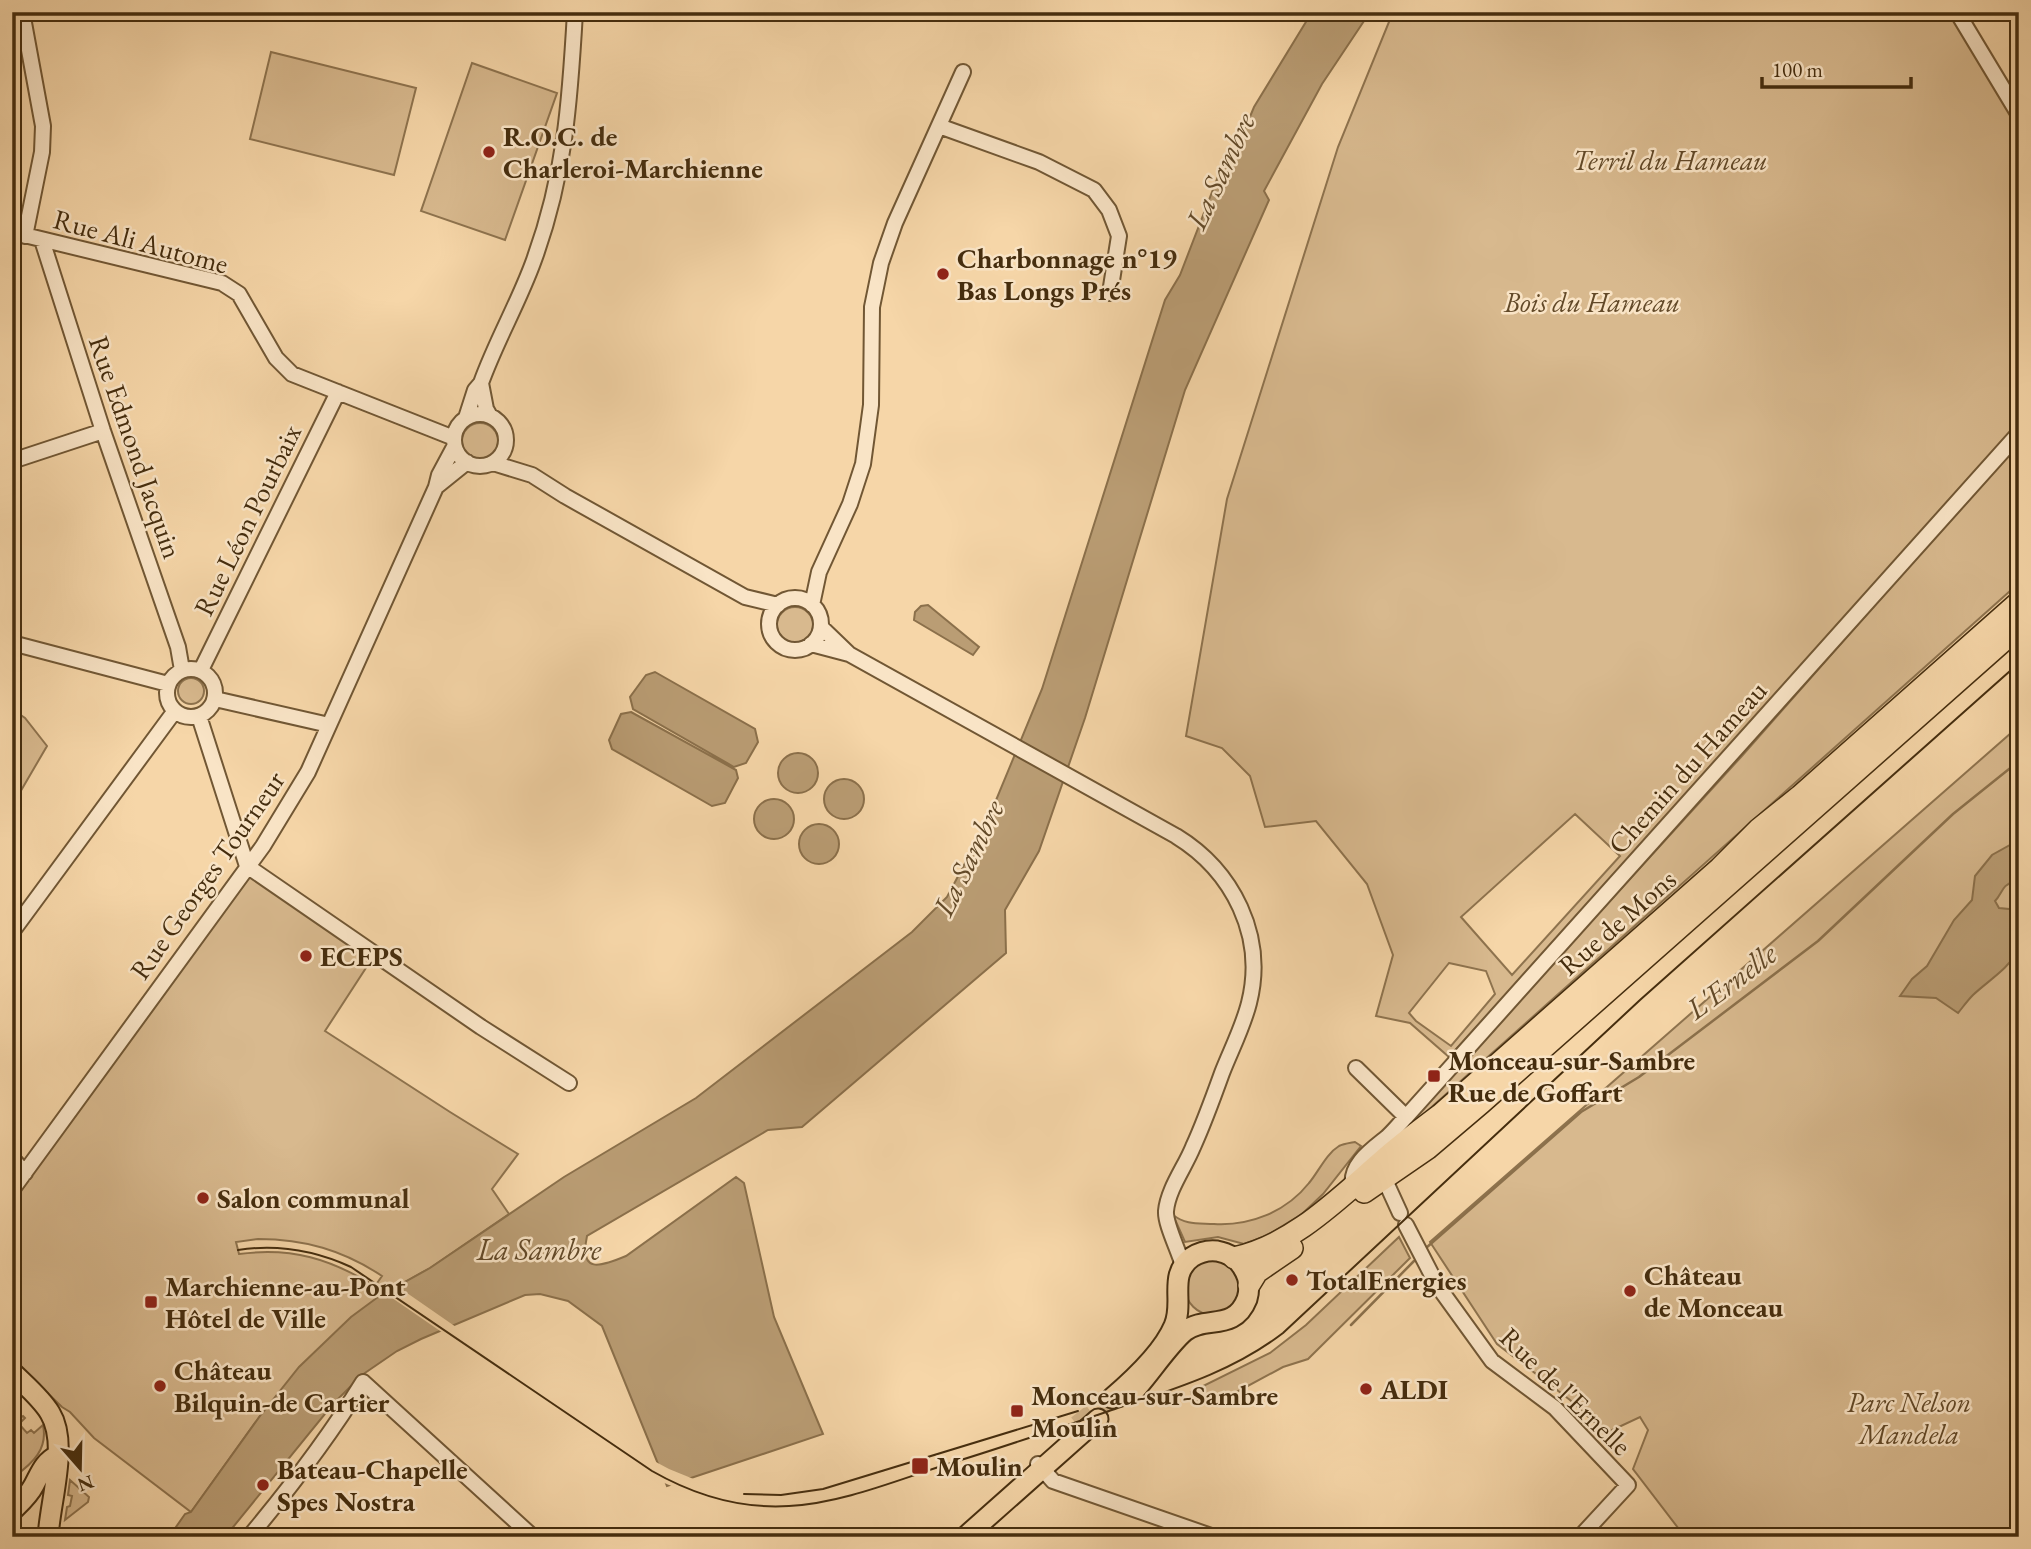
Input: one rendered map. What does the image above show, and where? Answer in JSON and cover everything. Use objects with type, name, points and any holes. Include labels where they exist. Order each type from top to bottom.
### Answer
[{"type":"highway","name":"Rue de Mons","points":[[1249,1285],[1257,1272],[1313,1234],[1382,1170],[1399,1131],[1461,1097],[1720,868],[1759,829],[1800,796],[2019,602]]},
{"type":"highway","name":"Rue de Mons","points":[[1234,1258],[1263,1250],[1311,1222],[1353,1187],[1428,1148],[2019,627]]},
{"type":"main road","name":"Rue de Mons","points":[[1189,1260],[1203,1252],[1219,1251],[1234,1258]]},
{"type":"main road","points":[[1234,1258],[1247,1275],[1249,1285]]},
{"type":"main road","points":[[1112,1398],[1140,1372],[1175,1325],[1178,1278],[1189,1260]]},
{"type":"main road","name":"Rue de Mons","points":[[1133,1392],[1182,1333],[1193,1325],[1223,1321],[1236,1315],[1246,1301],[1249,1285]]},
{"type":"main road","points":[[1178,1297],[1189,1315],[1209,1323]]},
{"type":"main road","points":[[12,1373],[50,1412],[58,1432],[58,1455],[44,1466],[48,1537]]},
{"type":"main road","points":[[965,1537],[1039,1466],[1098,1419]]},
{"type":"main road","points":[[1039,1466],[1044,1452],[1074,1427]]},
{"type":"main road","points":[[12,1511],[44,1487]]},
{"type":"street","points":[[19,234],[42,152],[43,126],[22,12]]},
{"type":"street","points":[[575,12],[568,119],[557,182],[533,262],[481,383],[475,390],[466,418],[456,429],[454,442],[458,455],[467,462],[482,466],[493,463],[532,475],[745,597],[769,621],[772,636],[782,647],[797,650],[816,639],[821,627],[819,615],[812,605],[803,600],[785,602],[745,597]]},
{"type":"street","points":[[1957,12],[2019,115]]},
{"type":"street","points":[[812,605],[819,572],[850,504],[863,464],[872,405],[872,307],[881,263],[895,223],[963,72]]},
{"type":"street","points":[[939,126],[1039,162],[1094,190],[1109,210],[1119,236],[1110,293]]},
{"type":"street","name":"Rue Ali Autome","points":[[19,234],[222,283],[239,294],[276,358],[292,374],[454,442]]},
{"type":"street","name":"Rue Edmond Jacquin","points":[[42,240],[103,431],[178,647],[182,670]]},
{"type":"street","points":[[481,383],[486,409],[503,429],[505,445],[493,463]]},
{"type":"street","name":"Rue Léon Pourbaix","points":[[201,670],[338,392]]},
{"type":"street","points":[[466,418],[477,414],[490,416]]},
{"type":"street","points":[[12,461],[103,431]]},
{"type":"street","name":"Chemin du Hameau","points":[[1353,1187],[1355,1169],[1377,1143],[1399,1131],[2017,435]]},
{"type":"street","name":"Rue Georges Tourneur","points":[[12,1190],[264,846],[303,780],[330,725],[454,442]]},
{"type":"street","points":[[505,445],[532,475]]},
{"type":"street","name":"Rue Georges Tourneur","points":[[436,487],[467,462]]},
{"type":"street","points":[[769,621],[785,602],[819,572]]},
{"type":"street","points":[[821,627],[849,654]]},
{"type":"street","points":[[12,643],[168,684]]},
{"type":"street","points":[[811,644],[849,654],[1182,840],[1208,860],[1231,889],[1241,907],[1251,939],[1253,972],[1246,1011],[1193,1147],[1168,1201],[1166,1213],[1170,1231],[1189,1260]]},
{"type":"street","points":[[190,668],[201,670],[214,684],[215,699],[209,710],[189,718],[174,712],[167,701],[168,684],[173,676],[190,668]]},
{"type":"street","points":[[215,699],[330,725]]},
{"type":"street","points":[[12,932],[174,712]]},
{"type":"street","points":[[199,716],[247,866],[481,1027],[569,1083]]},
{"type":"street","points":[[1356,1068],[1399,1131]]},
{"type":"street","points":[[12,1158],[25,1173]]},
{"type":"street","name":"Rue de l'Ernelle","points":[[1382,1170],[1403,1219],[1437,1284],[1492,1361],[1555,1408],[1628,1485],[1580,1537]]},
{"type":"street","points":[[248,1537],[286,1492],[343,1415],[363,1382],[533,1537]]},
{"type":"street","points":[[1039,1466],[1053,1481],[1214,1537]]},
{"type":"green space","name":"Bois du Hameau","points":[[1393,12],[1957,12],[2019,115],[2019,425],[1449,1057],[1410,1023],[1376,1016],[1393,955],[1367,884],[1316,821],[1265,827],[1250,776],[1222,748],[1186,736],[1227,499],[1338,147]],"holes":[[[1575,814],[1620,856],[1512,975],[1461,917]],[[1449,963],[1486,971],[1495,994],[1451,1046],[1409,1013]]]},
{"type":"green space","points":[[271,52],[416,88],[394,175],[250,139]]},
{"type":"green space","name":"R.O.C. de Charleroi-Marchienne","points":[[472,63],[557,93],[505,240],[421,211]]},
{"type":"green space","points":[[480,423],[492,429],[498,441],[492,453],[480,459],[468,453],[462,441],[468,429]]},
{"type":"green space","points":[[2019,442],[2019,583],[1407,1129],[1405,1126],[1741,757]]},
{"type":"green space","points":[[795,607],[808,612],[813,625],[808,638],[795,643],[782,638],[777,625],[782,612]]},
{"type":"green space","points":[[191,678],[200,682],[204,691],[200,700],[191,704],[182,700],[178,691],[182,682]]},
{"type":"green space","points":[[12,709],[25,718],[47,746],[12,806]]},
{"type":"green space","name":"Parc Nelson Mandela","points":[[2019,726],[2019,1524],[1998,1537],[1685,1537],[1633,1469],[1648,1430],[1640,1417],[1606,1433],[1570,1400],[1497,1344],[1430,1242]]},
{"type":"green space","points":[[247,866],[375,954],[325,1031],[518,1154],[492,1189],[509,1214],[430,1268],[378,1297],[260,1416],[191,1512],[94,1438],[12,1359],[12,1191]],"holes":[[[275,1240],[307,1244],[338,1253],[382,1276],[375,1286],[310,1257],[277,1252],[239,1254],[236,1242]]]},
{"type":"green space","points":[[1355,1142],[1361,1146],[1323,1194],[1302,1214],[1266,1236],[1244,1244],[1218,1237],[1185,1242],[1173,1215],[1187,1222],[1197,1223],[1227,1224],[1254,1220],[1290,1202],[1309,1183],[1334,1149]]},
{"type":"green space","points":[[1399,1237],[1410,1258],[1308,1359],[1283,1367],[1233,1394],[1194,1401],[1191,1392],[1270,1353],[1306,1325]]},
{"type":"green space","points":[[1213,1259],[1228,1264],[1236,1272],[1241,1287],[1236,1302],[1228,1310],[1213,1315],[1198,1310],[1190,1302],[1185,1287],[1190,1272],[1198,1264]]},
{"type":"green space","points":[[23,1416],[25,1418],[19,1424],[27,1433],[31,1430],[34,1433],[43,1425],[44,1434],[38,1455],[15,1476],[12,1473],[12,1418],[16,1421]]},
{"type":"green space","points":[[70,1480],[89,1497],[88,1502],[65,1520],[72,1496],[68,1495]]},
{"type":"water","name":"La Sambre","points":[[1312,12],[1370,12],[1322,84],[1264,191],[1269,200],[1185,390],[1085,718],[1039,851],[1005,910],[1006,953],[802,1127],[768,1130],[587,1236],[585,1248],[589,1262],[600,1265],[608,1263],[626,1256],[736,1177],[744,1183],[774,1317],[823,1434],[667,1486],[602,1326],[568,1301],[540,1294],[525,1295],[421,1339],[397,1351],[362,1375],[333,1404],[225,1537],[169,1537],[185,1514],[191,1512],[299,1367],[351,1317],[378,1297],[430,1268],[564,1177],[696,1098],[912,932],[947,897],[987,822],[1042,689],[1165,300],[1180,275],[1224,161],[1237,148],[1254,107]]},
{"type":"water","points":[[928,605],[979,647],[973,655],[914,620],[915,612],[921,606]]},
{"type":"water","points":[[655,672],[755,729],[758,742],[746,763],[734,767],[633,709],[630,697],[646,675]]},
{"type":"water","points":[[631,712],[736,770],[738,778],[725,803],[712,806],[612,749],[609,740],[621,714]]},
{"type":"water","points":[[798,753],[812,759],[818,773],[812,787],[798,793],[784,787],[778,773],[784,759]]},
{"type":"water","points":[[844,779],[858,785],[864,799],[858,813],[844,819],[830,813],[824,799],[830,785]]},
{"type":"water","points":[[774,799],[788,805],[794,819],[788,833],[774,839],[760,833],[754,819],[760,805]]},
{"type":"water","points":[[819,824],[833,830],[839,844],[833,858],[819,864],[805,858],[799,844],[805,830]]},
{"type":"water","points":[[2010,845],[2019,845],[2019,884],[2014,882],[2007,885],[1995,901],[1999,908],[2019,910],[2019,950],[2014,957],[1973,995],[1958,1013],[1936,998],[1900,996],[1912,979],[1927,966],[1954,920],[1972,900],[1975,876],[1992,855]]},
{"type":"pier","points":[[394,1284],[456,1327],[443,1333],[382,1291]]},
{"type":"pier","points":[[654,1461],[696,1480],[674,1487],[662,1482]]},
{"type":"waterway","name":"L'Ernelle","points":[[1426,1248],[1581,1112],[1639,1077],[1818,941],[1953,814],[2019,761]]},
{"type":"waterway","name":"L'Ernelle","points":[[1351,1325],[1414,1261]]},
{"type":"tunnel","points":[[1077,1425],[1112,1398]]},
{"type":"tram line","points":[[238,1250],[295,1250],[323,1256],[351,1267],[652,1471],[684,1487],[718,1499],[771,1506],[809,1504],[870,1490],[1011,1444],[1202,1378],[1244,1359],[1283,1333],[1640,1000],[2019,663]]},
{"type":"tram line","points":[[744,1494],[781,1495],[823,1489],[1078,1411]]},
{"type":"place","name":"R.O.C. de Charleroi-Marchienne","points":[[489,152]]},
{"type":"place","name":"Charbonnage n°19 Bas Longs Prés","points":[[943,274]]},
{"type":"place","name":"ECEPS","points":[[306,956]]},
{"type":"place","name":"Monceau-sur-Sambre Rue de Goffart","points":[[1434,1076]]},
{"type":"place","name":"Salon communal","points":[[203,1198]]},
{"type":"place","name":"TotalEnergies","points":[[1292,1280]]},
{"type":"place","name":"Château de Monceau","points":[[1630,1291]]},
{"type":"place","name":"Marchienne-au-Pont Hôtel de Ville","points":[[151,1302]]},
{"type":"place","name":"Château Bilquin-de Cartier","points":[[160,1386]]},
{"type":"place","name":"ALDI","points":[[1366,1389]]},
{"type":"place","name":"Monceau-sur-Sambre Moulin","points":[[1017,1411]]},
{"type":"place","name":"Moulin","points":[[920,1466]]},
{"type":"place","name":"Bateau-Chapelle Spes Nostra","points":[[263,1485]]},
{"type":"park label","name":"Terril du Hameau","points":[[1670,160]]}]
